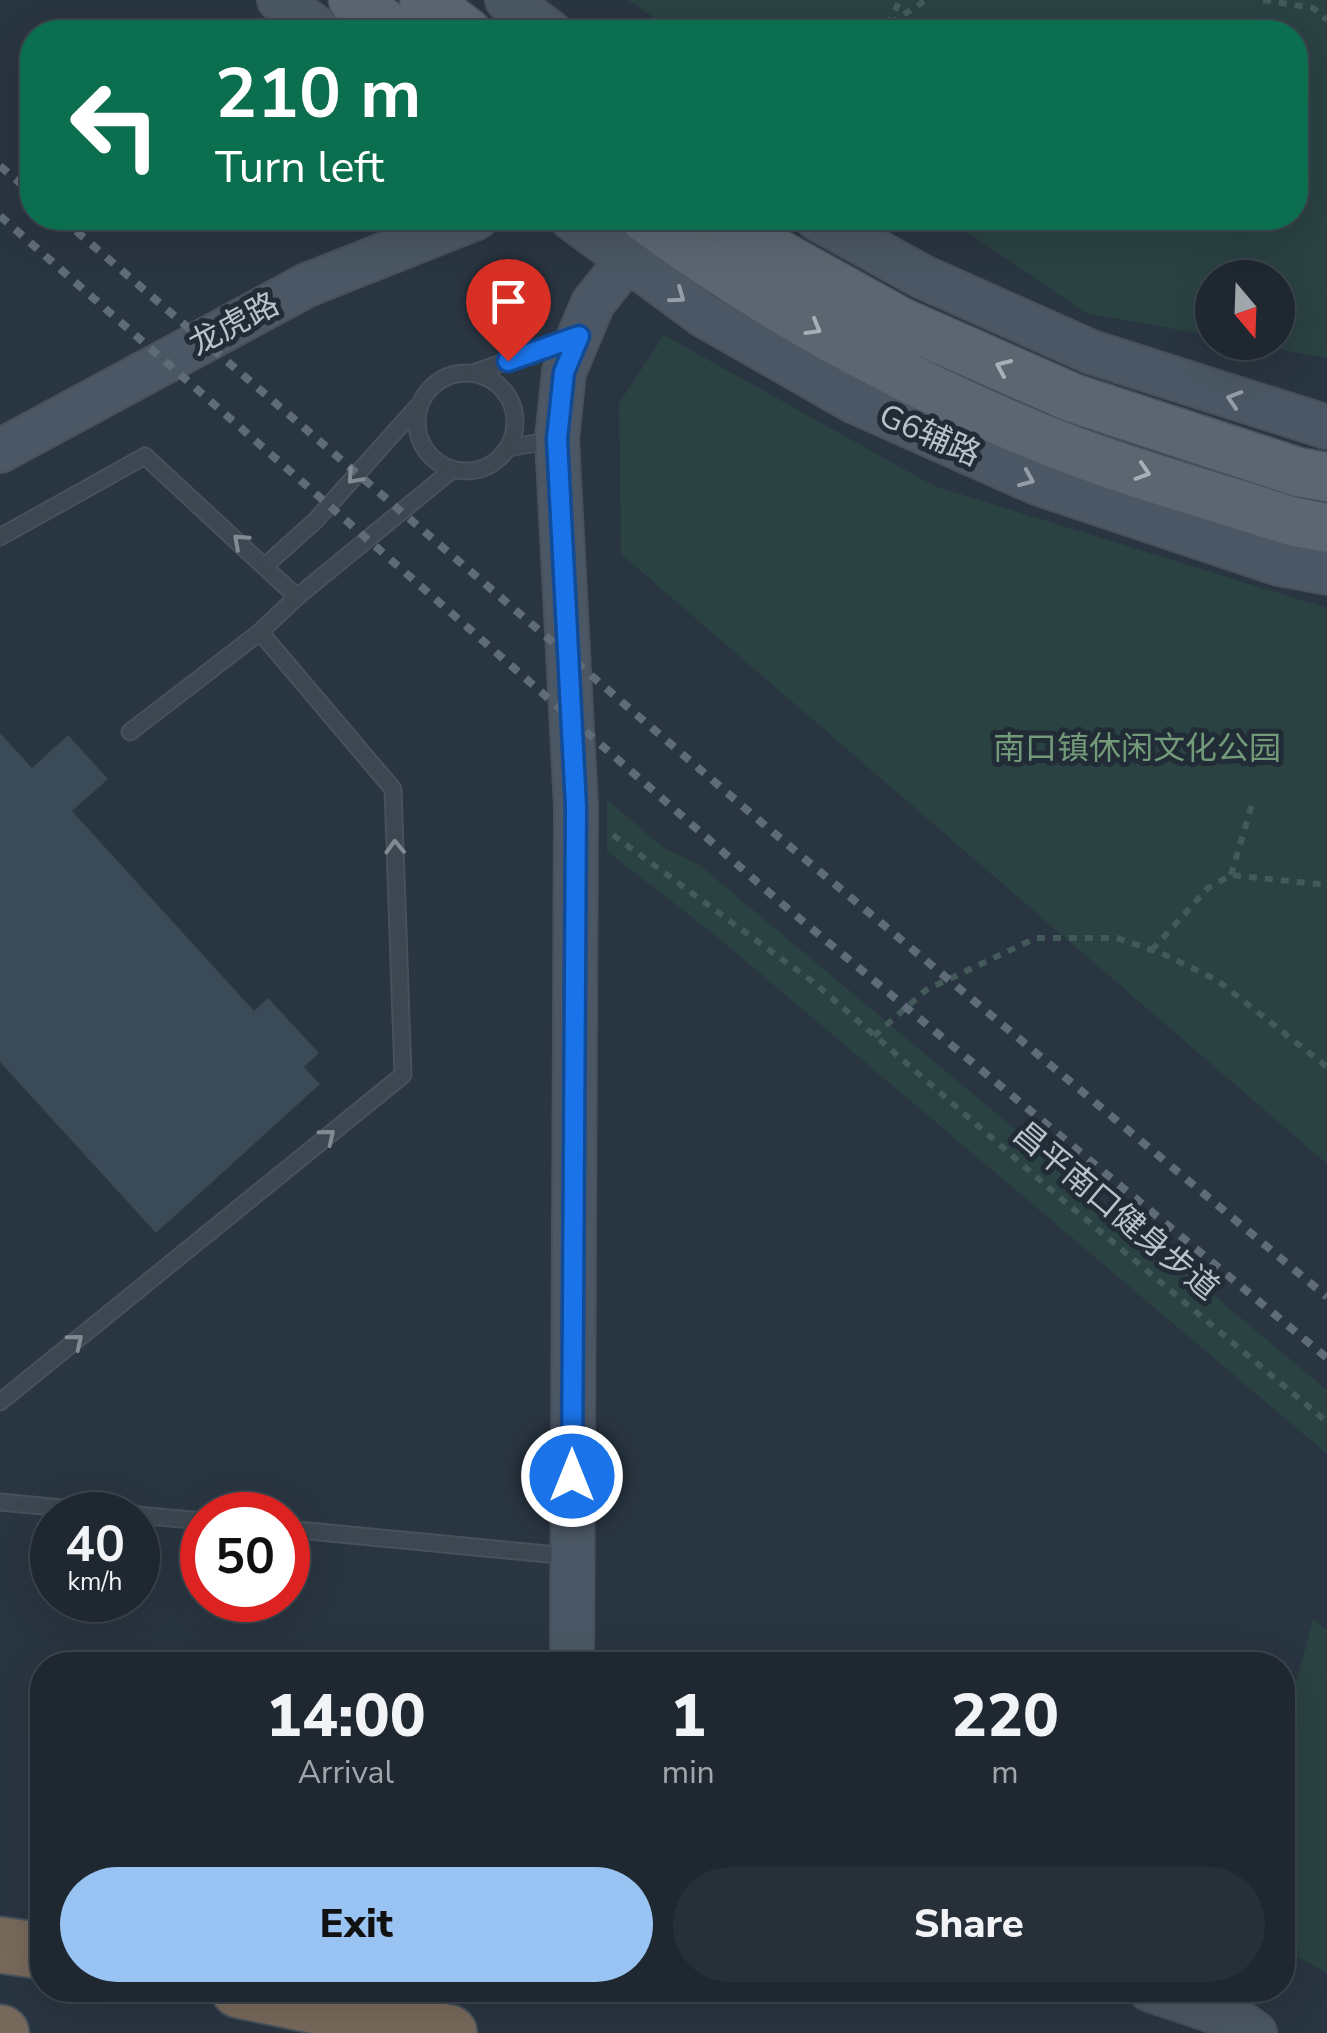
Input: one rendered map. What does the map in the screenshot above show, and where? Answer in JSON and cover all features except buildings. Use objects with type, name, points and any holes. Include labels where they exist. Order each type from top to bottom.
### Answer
[{"type":"highway","points":[[0,1945],[30,1949]]},
{"type":"highway","points":[[298,2002],[449,2033]]},
{"type":"main road","points":[[352,0],[380,20]]},
{"type":"main road","points":[[424,0],[452,20]]},
{"type":"main road","name":"G6辅路","points":[[647,230],[873,361],[1035,434],[1290,522],[1327,528]]},
{"type":"main road","points":[[740,230],[901,322],[1073,398],[1327,478]]},
{"type":"street","points":[[279,0],[306,20]]},
{"type":"street","points":[[506,0],[534,20]]},
{"type":"street","name":"龙虎路","points":[[0,451],[307,285],[446,230]]},
{"type":"street","points":[[572,1652],[576,807],[557,439],[564,372],[579,336],[593,304],[647,230]]},
{"type":"street","name":"G6辅路","points":[[647,230],[703,314],[853,400],[1037,484],[1280,564],[1327,572]]},
{"type":"street","points":[[838,230],[923,277],[1091,352],[1327,427]]},
{"type":"street","points":[[1186,2002],[1234,2018],[1255,2033]]},
{"type":"lane","points":[[266,565],[315,520],[441,380],[473,373],[579,336]]},
{"type":"lane","points":[[420,404],[416,420],[418,437],[437,463],[468,472],[497,460],[508,448],[516,418],[502,388],[473,373]]},
{"type":"lane","points":[[508,448],[557,439]]},
{"type":"lane","points":[[0,536],[146,456],[297,596]]},
{"type":"lane","points":[[130,732],[260,632],[297,596],[452,470]]},
{"type":"lane","points":[[0,1402],[403,1075],[392,789],[260,632]]},
{"type":"lane","points":[[0,1502],[30,1505]]},
{"type":"lane","points":[[310,1531],[572,1556]]},
{"type":"path","points":[[896,20],[926,0]]},
{"type":"path","points":[[1263,0],[1313,8],[1327,20]]},
{"type":"path","points":[[1231,875],[1252,804]]},
{"type":"path","name":"昌平南口健身步道","points":[[576,807],[817,985],[1327,1422]]},
{"type":"path","points":[[1152,950],[1208,888],[1231,875],[1327,885]]},
{"type":"path","points":[[874,1036],[926,990],[1036,938],[1117,938],[1218,980],[1327,1068]]},
{"type":"green space","points":[[628,0],[1327,0],[1327,358],[1295,352],[1295,260],[1195,260],[1195,333],[1086,313],[964,230],[1308,230],[1308,20],[657,20]]},
{"type":"green space","name":"南口镇休闲文化公园","points":[[664,335],[934,486],[1327,608],[1327,1164],[621,554],[619,403]]},
{"type":"green space","points":[[607,800],[664,848],[698,864],[1327,1390],[1327,1454],[716,936],[607,851]]},
{"type":"green space","points":[[1313,1619],[1327,1630],[1327,1973],[1295,1955],[1295,1686]]},
{"type":"railway","points":[[0,166],[20,183]]},
{"type":"railway","points":[[0,216],[781,903],[1327,1358]]},
{"type":"railway","points":[[75,230],[768,828],[1327,1297]]},
{"type":"route","points":[[508,361],[579,336],[564,372],[557,439],[576,807],[572,1476]]}]
